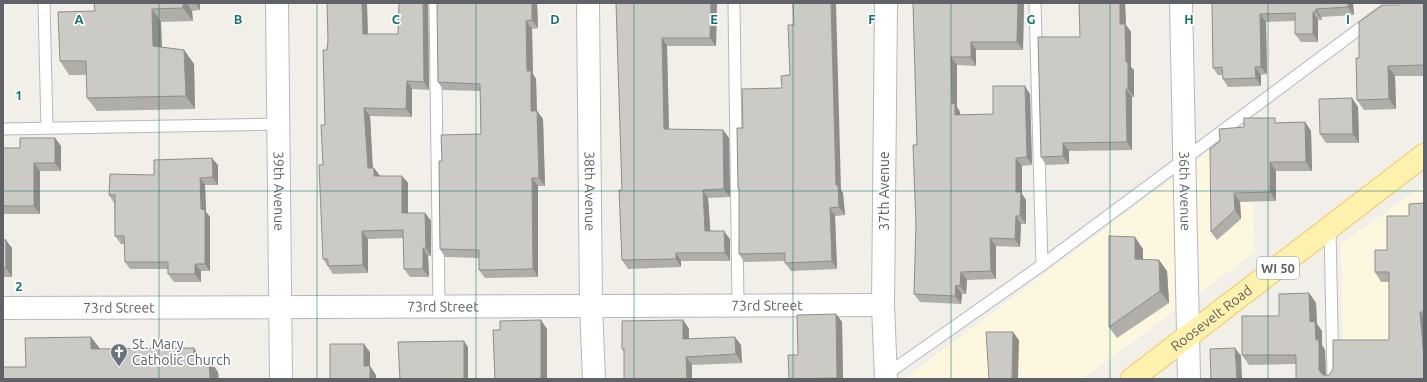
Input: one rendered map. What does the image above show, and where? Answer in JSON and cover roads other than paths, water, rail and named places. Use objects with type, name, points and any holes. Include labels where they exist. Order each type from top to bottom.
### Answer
[{"type":"main road","name":"Roosevelt Road","points":[[1132,379],[1424,155]]},
{"type":"street","name":"39th Avenue","points":[[277,3],[281,379]]},
{"type":"street","name":"38th Avenue","points":[[588,3],[591,306],[594,379]]},
{"type":"street","name":"37th Avenue","points":[[884,377],[883,305],[886,3]]},
{"type":"street","name":"36th Avenue","points":[[1181,3],[1189,379]]},
{"type":"street","name":"73rd Street","points":[[3,308],[883,305]]},
{"type":"lane","points":[[44,3],[47,128]]},
{"type":"lane","points":[[435,3],[439,306]]},
{"type":"lane","points":[[734,3],[738,305]]},
{"type":"lane","points":[[1035,3],[1042,265]]},
{"type":"lane","points":[[884,377],[1042,265],[1394,3]]},
{"type":"lane","points":[[3,129],[279,124]]},
{"type":"lane","points":[[1330,228],[1333,379]]},
{"type":"place","name":"St. Mary Catholic Church","points":[[119,367]]}]
